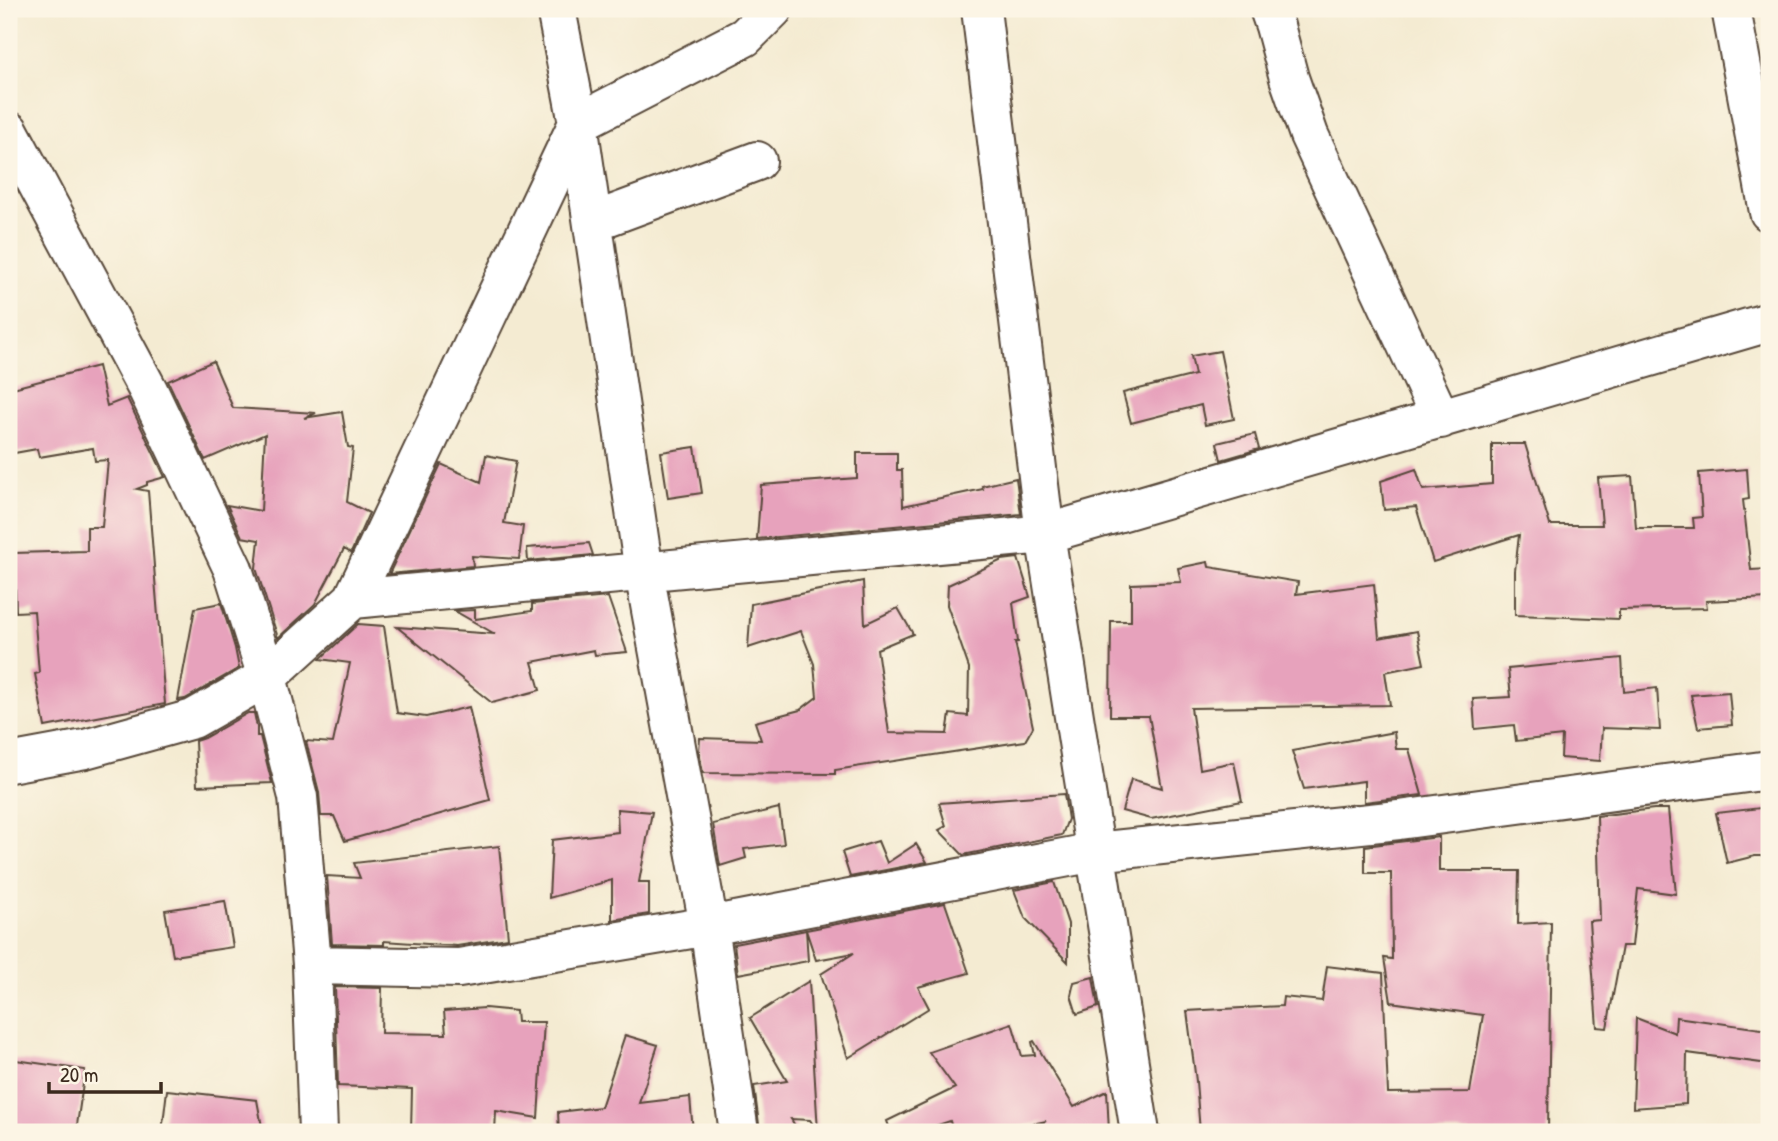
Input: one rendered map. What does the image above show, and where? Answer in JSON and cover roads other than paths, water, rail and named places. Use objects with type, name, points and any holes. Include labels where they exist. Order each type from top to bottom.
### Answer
[{"type":"street","points":[[556,9],[578,122],[644,572],[709,926],[738,1132]]},
{"type":"street","points":[[9,763],[85,749],[193,719],[267,677],[353,599],[578,122],[745,37],[773,9]]},
{"type":"street","points":[[981,9],[1045,534],[1140,1132]]},
{"type":"street","points":[[1269,9],[1309,135],[1441,419]]},
{"type":"street","points":[[1731,9],[1769,212]]},
{"type":"street","points":[[9,131],[148,390],[228,557],[267,677],[299,797],[312,965],[317,1132]]},
{"type":"street","points":[[593,222],[757,161]]},
{"type":"street","points":[[353,599],[1045,534],[1769,322]]},
{"type":"street","points":[[312,965],[459,968],[709,926],[1095,852],[1399,820],[1769,770]]}]
